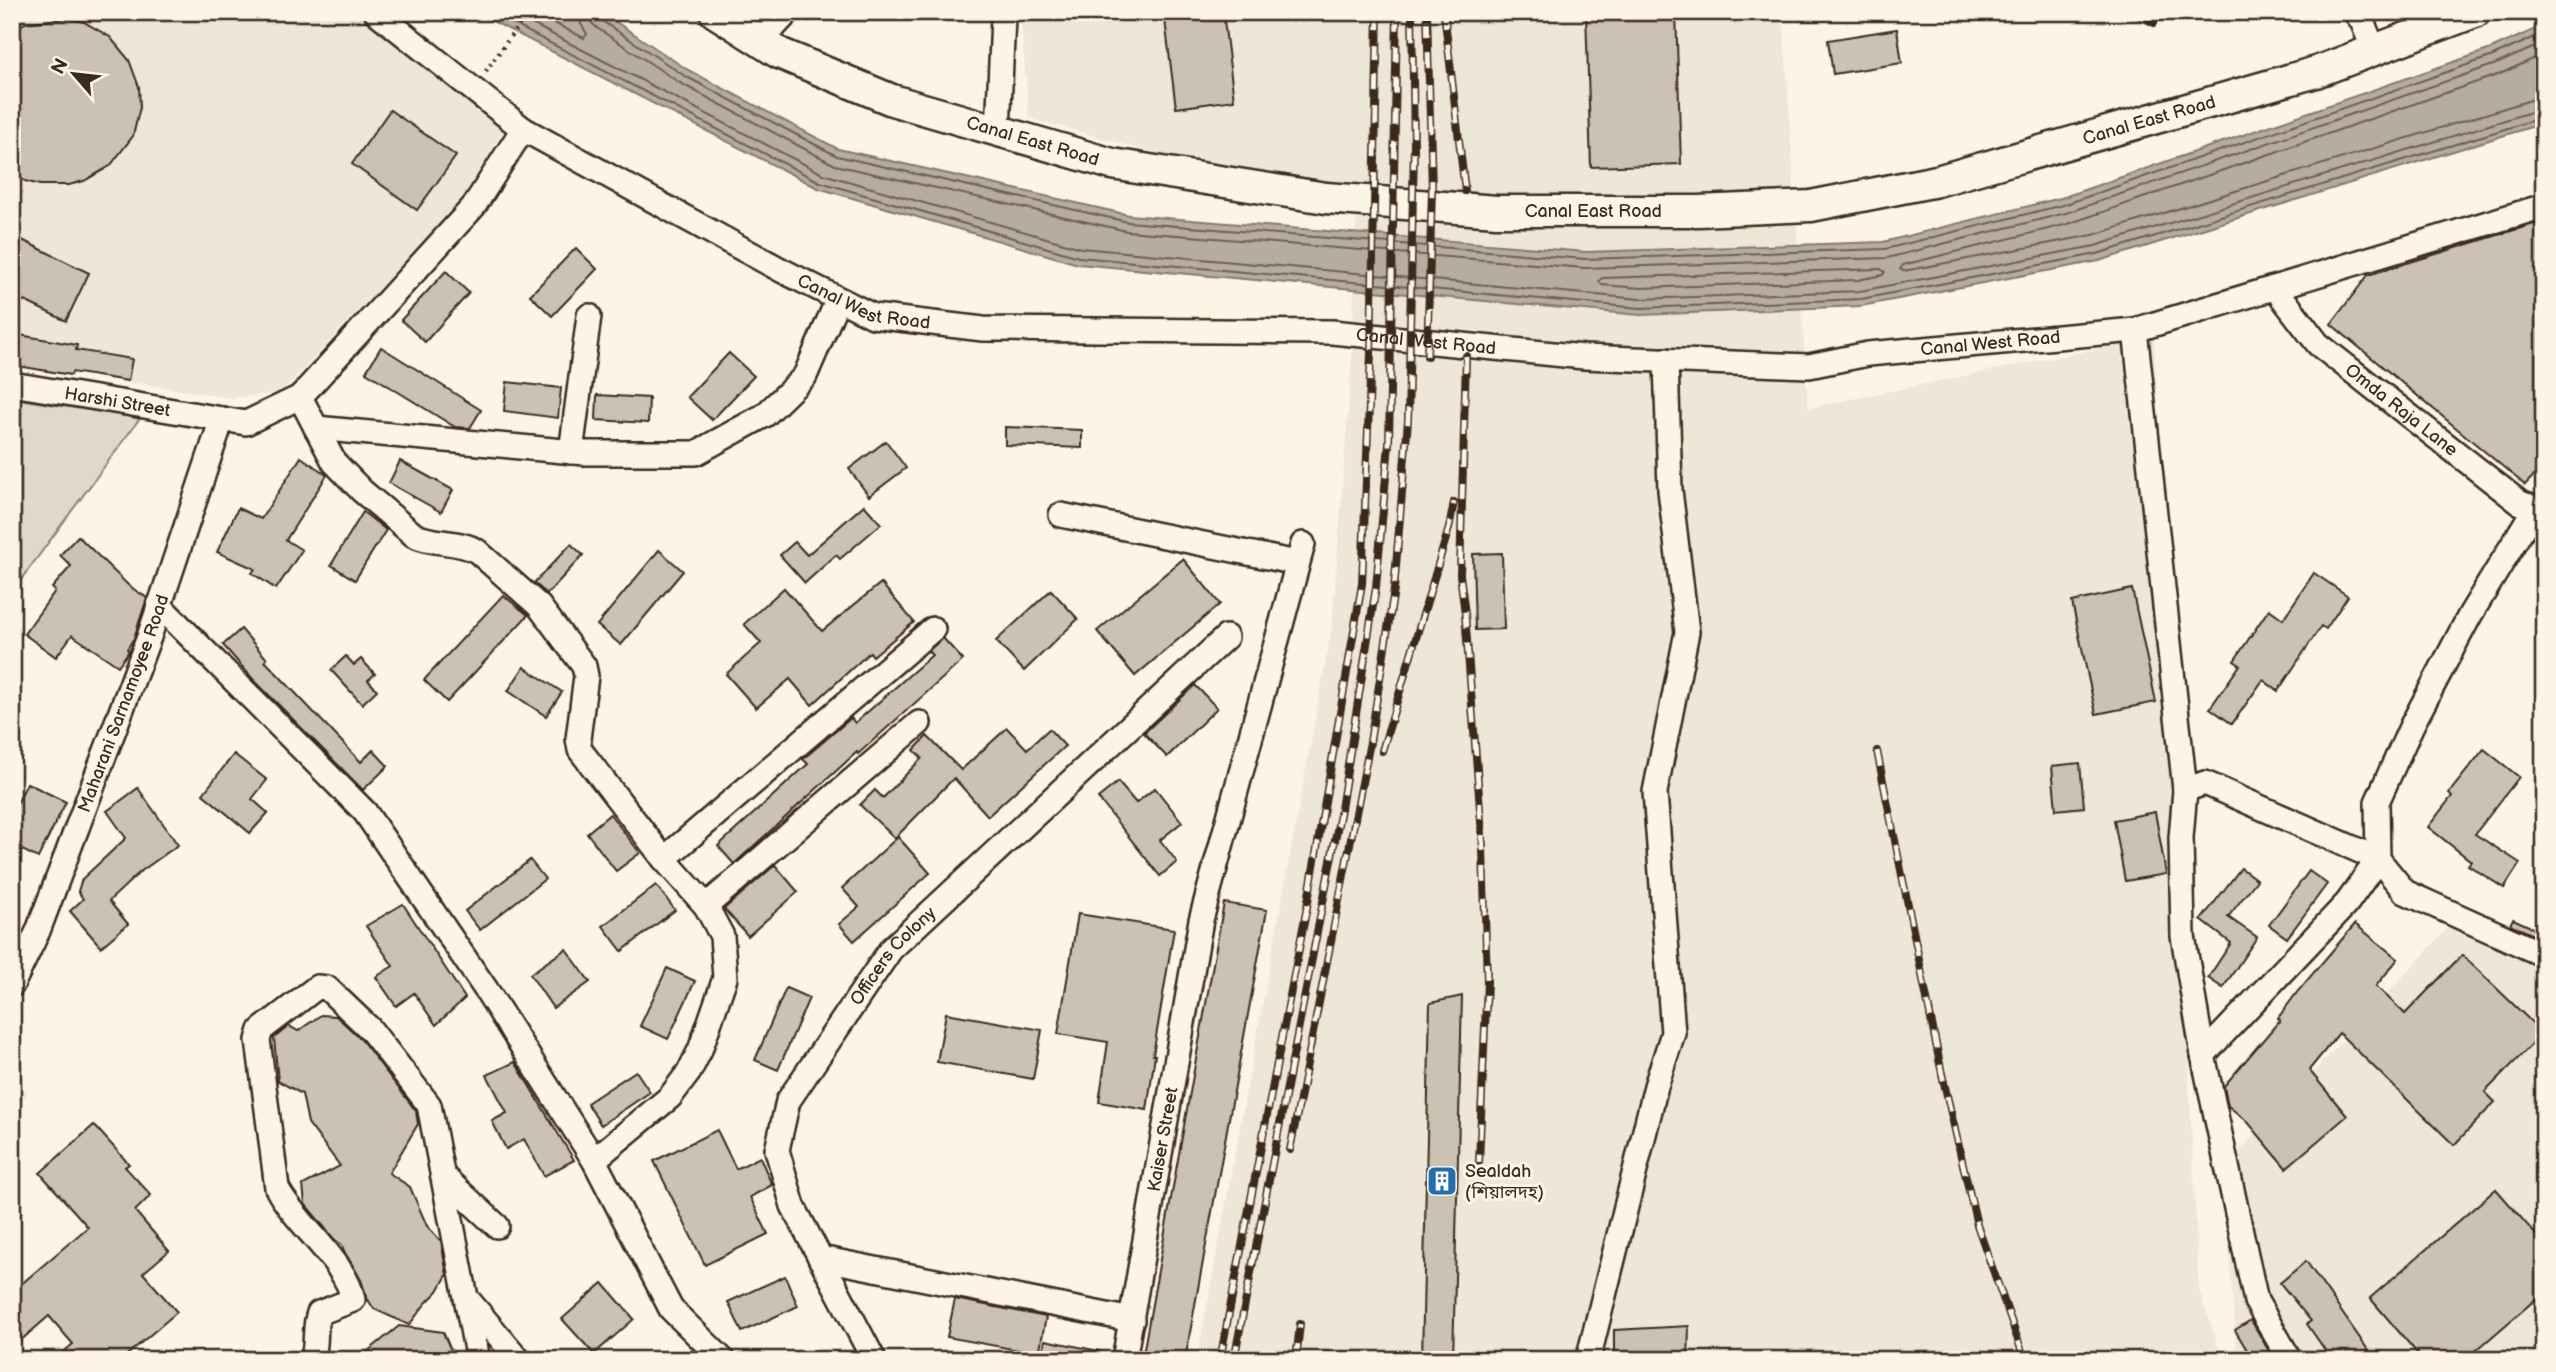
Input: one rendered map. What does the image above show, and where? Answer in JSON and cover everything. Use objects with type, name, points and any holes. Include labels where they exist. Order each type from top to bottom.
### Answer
[{"type":"main road","name":"Canal East Road","points":[[715,12],[779,52],[892,100],[1112,164],[1326,198],[1497,211],[1698,211],[1811,206],[1937,181],[2316,72],[2475,12]]},
{"type":"street","name":"Canal West Road","points":[[376,12],[523,129],[780,270],[873,316],[983,329],[1332,332],[1584,357],[1809,366],[1868,354],[2135,330],[2544,206]]},
{"type":"street","points":[[760,42],[788,12]]},
{"type":"street","points":[[2355,12],[2362,21],[2374,50]]},
{"type":"street","points":[[998,131],[1003,17]]},
{"type":"street","points":[[523,129],[474,206],[300,397],[334,462],[362,491],[414,535],[424,540],[469,547],[539,606],[584,666],[586,676],[578,739],[580,750],[664,859],[706,906],[722,936],[725,978],[700,1050],[689,1072],[670,1097],[594,1160]]},
{"type":"street","name":"Omda Raja Lane","points":[[2275,288],[2318,344],[2520,503],[2539,512]]},
{"type":"street","points":[[316,428],[571,452],[696,453],[765,415],[805,376],[838,299]]},
{"type":"street","points":[[571,452],[589,316]]},
{"type":"street","points":[[2135,330],[2186,790],[2181,838],[2183,936],[2203,1055],[2256,1301],[2290,1360]]},
{"type":"street","points":[[1588,1360],[1656,1086],[1673,1033],[1655,792],[1687,632],[1670,490],[1666,360]]},
{"type":"street","name":"Harshi Street","points":[[12,384],[246,422],[300,397]]},
{"type":"street","name":"Maharani Sarnamoyee Road","points":[[12,985],[38,932],[159,606],[222,419]]},
{"type":"street","points":[[2203,1055],[2347,903],[2378,859],[2377,802],[2412,725],[2470,615],[2539,512]]},
{"type":"street","name":"Kaiser Street","points":[[1061,515],[1300,554],[1201,920],[1124,1360]]},
{"type":"street","points":[[159,606],[365,812],[487,991],[594,1160],[671,1309],[723,1360]]},
{"type":"street","points":[[664,859],[933,629]]},
{"type":"street","name":"Officers Colony","points":[[874,1360],[793,1206],[777,1150],[788,1101],[891,949],[1226,637]]},
{"type":"street","points":[[706,906],[919,723]]},
{"type":"street","points":[[2186,790],[2205,783],[2378,859],[2405,892],[2544,955]]},
{"type":"street","points":[[313,1360],[316,1350],[315,1323],[319,1313],[353,1300],[351,1291],[324,1248],[277,1188],[258,1040],[261,1030],[317,987],[327,988],[370,1029],[429,1105],[478,1360]]},
{"type":"street","points":[[443,1176],[497,1226]]},
{"type":"street","points":[[820,1258],[1132,1320]]},
{"type":"street","points":[[467,1299],[519,1360]]},
{"type":"path","points":[[473,89],[528,12]]},
{"type":"shaded area","points":[[12,12],[358,12],[505,127],[466,197],[281,393],[232,398],[12,364]]},
{"type":"shaded area","points":[[1020,12],[1783,12],[1808,408],[2154,337],[2199,1290],[2223,1360],[1197,1360],[1332,627],[1352,358],[1357,186],[1192,163],[1029,118]]},
{"type":"shaded area","points":[[12,398],[140,418],[12,592]]},
{"type":"shaded area","points":[[2451,925],[2544,966],[2544,1360],[2237,1360],[2223,1169]]},
{"type":"shaded area","points":[[12,1080],[28,1092],[12,1116]]},
{"type":"water","points":[[475,12],[601,12],[688,70],[838,149],[1129,215],[1586,252],[1883,242],[2061,198],[2491,49],[2544,25],[2544,123],[2099,261],[1861,306],[1640,315],[1078,264],[818,188]]},
{"type":"building","points":[[1164,12],[1223,12],[1234,100],[1176,108]]},
{"type":"building","points":[[1586,12],[1676,12],[1681,164],[1591,167]]},
{"type":"building","points":[[68,18],[84,22],[110,37],[129,60],[139,87],[140,107],[133,136],[110,166],[84,181],[69,185],[40,185],[25,181],[12,173],[12,31],[25,23]]},
{"type":"building","points":[[1897,29],[1902,63],[1833,74],[1828,40]]},
{"type":"building","points":[[390,110],[456,156],[417,210],[352,164]]},
{"type":"building","points":[[2544,221],[2544,465],[2525,485],[2331,324],[2368,275]]},
{"type":"building","points":[[12,235],[89,273],[66,321],[12,295]]},
{"type":"building","points":[[576,248],[597,269],[552,316],[530,295]]},
{"type":"building","points":[[446,271],[469,293],[425,342],[401,320]]},
{"type":"building","points":[[14,334],[77,345],[76,350],[132,359],[128,381],[12,365]]},
{"type":"building","points":[[381,347],[481,410],[470,428],[455,427],[366,372]]},
{"type":"building","points":[[729,353],[754,376],[712,420],[687,397]]},
{"type":"building","points":[[507,382],[561,388],[558,418],[504,411]]},
{"type":"building","points":[[597,395],[649,398],[648,423],[596,420]]},
{"type":"building","points":[[1005,427],[1082,430],[1082,448],[1005,445]]},
{"type":"building","points":[[886,441],[906,468],[869,496],[849,469]]},
{"type":"building","points":[[301,457],[327,475],[286,540],[302,550],[276,589],[252,573],[255,569],[217,552],[238,508],[261,519]]},
{"type":"building","points":[[400,461],[453,490],[441,512],[389,483]]},
{"type":"building","points":[[864,505],[881,524],[840,559],[836,555],[805,583],[780,555],[795,542],[807,555]]},
{"type":"building","points":[[363,512],[386,530],[355,580],[331,565]]},
{"type":"building","points":[[78,536],[129,586],[147,598],[134,638],[127,649],[129,651],[118,666],[72,635],[56,657],[24,634],[55,591],[52,588],[71,566],[60,555]]},
{"type":"building","points":[[571,544],[583,555],[547,594],[534,583]]},
{"type":"building","points":[[659,550],[683,571],[621,645],[597,625]]},
{"type":"building","points":[[1502,553],[1504,629],[1475,630],[1473,554]]},
{"type":"building","points":[[1183,559],[1220,604],[1135,676],[1097,631]]},
{"type":"building","points":[[2314,573],[2348,596],[2326,629],[2321,626],[2278,691],[2263,680],[2232,724],[2210,708],[2240,665],[2234,661],[2269,609],[2283,619]]},
{"type":"building","points":[[881,583],[914,622],[873,656],[870,652],[812,705],[790,679],[756,708],[726,674],[761,643],[744,624],[784,588],[822,631]]},
{"type":"building","points":[[2132,589],[2156,702],[2096,714],[2072,602]]},
{"type":"building","points":[[1051,590],[1078,619],[1024,671],[996,641]]},
{"type":"building","points":[[503,595],[528,615],[447,702],[424,680]]},
{"type":"building","points":[[241,629],[267,659],[265,661],[361,762],[373,750],[388,766],[363,790],[223,645]]},
{"type":"building","points":[[943,638],[963,660],[734,864],[718,846],[808,764],[803,759],[851,718],[855,723],[932,655],[928,651]]},
{"type":"building","points":[[346,656],[354,665],[361,659],[375,674],[368,680],[377,690],[362,704],[331,670]]},
{"type":"building","points":[[524,667],[562,692],[546,716],[508,691]]},
{"type":"building","points":[[1195,685],[1217,708],[1167,757],[1144,733]]},
{"type":"building","points":[[1007,728],[1027,749],[1049,729],[1065,746],[988,816],[954,778],[895,838],[860,805],[875,790],[883,798],[922,758],[914,750],[927,736],[961,770]]},
{"type":"building","points":[[2484,749],[2519,777],[2475,834],[2520,863],[2504,888],[2468,865],[2471,861],[2428,827],[2452,796],[2449,793]]},
{"type":"building","points":[[234,754],[267,780],[252,799],[268,813],[250,833],[203,794]]},
{"type":"building","points":[[2080,763],[2084,807],[2056,810],[2052,766]]},
{"type":"building","points":[[1118,782],[1136,803],[1155,788],[1182,822],[1160,840],[1177,862],[1160,876],[1098,798]]},
{"type":"building","points":[[27,783],[66,802],[38,858],[12,845],[12,814]]},
{"type":"building","points":[[138,788],[178,845],[140,872],[109,901],[128,924],[101,947],[70,911],[83,899],[78,891],[82,879],[126,838],[107,811]]},
{"type":"building","points":[[2155,812],[2166,874],[2125,881],[2114,820]]},
{"type":"building","points":[[610,814],[640,853],[616,871],[587,833]]},
{"type":"building","points":[[898,837],[930,873],[854,941],[839,924],[859,907],[842,888]]},
{"type":"building","points":[[530,860],[545,879],[480,930],[465,911]]},
{"type":"building","points":[[775,865],[798,892],[748,936],[724,909]]},
{"type":"building","points":[[2241,868],[2257,880],[2228,917],[2257,937],[2223,988],[2208,978],[2231,943],[2201,920]]},
{"type":"building","points":[[2309,871],[2327,884],[2287,938],[2269,925]]},
{"type":"building","points":[[656,885],[675,910],[622,951],[603,926]]},
{"type":"building","points":[[1224,903],[1267,910],[1185,1360],[1142,1360]]},
{"type":"building","points":[[403,904],[465,998],[436,1025],[414,993],[396,1006],[376,977],[393,966],[366,926]]},
{"type":"building","points":[[1078,914],[1174,929],[1153,1055],[1147,1110],[1099,1102],[1108,1042],[1058,1034]]},
{"type":"building","points":[[2513,919],[2544,933],[2544,940],[2510,924]]},
{"type":"building","points":[[2355,924],[2398,959],[2376,986],[2405,1014],[2462,955],[2543,1033],[2485,1092],[2495,1102],[2454,1145],[2339,1033],[2309,1070],[2347,1116],[2286,1168],[2247,1121],[2228,1106],[2224,1086],[2280,1020],[2278,1018],[2298,991]]},
{"type":"building","points":[[566,949],[590,982],[553,1008],[530,974]]},
{"type":"building","points":[[667,968],[695,981],[668,1039],[640,1026]]},
{"type":"building","points":[[786,988],[809,998],[778,1070],[755,1060]]},
{"type":"building","name":"Sealdah (শিয়ালদহ)","points":[[1462,996],[1453,1360],[1422,1360],[1430,1003]]},
{"type":"building","points":[[946,1013],[1042,1030],[1033,1079],[937,1062]]},
{"type":"building","points":[[321,1015],[336,1016],[360,1038],[416,1111],[418,1124],[389,1173],[410,1187],[427,1226],[441,1241],[447,1275],[438,1291],[409,1325],[374,1309],[342,1245],[305,1204],[303,1185],[340,1166],[308,1123],[302,1094],[278,1081],[274,1038],[289,1026],[298,1031]]},
{"type":"building","points":[[515,1062],[574,1160],[544,1176],[524,1139],[506,1149],[492,1121],[507,1113],[487,1075]]},
{"type":"building","points":[[636,1071],[650,1092],[601,1125],[587,1103]]},
{"type":"building","points":[[94,1125],[129,1164],[125,1167],[151,1195],[135,1211],[169,1251],[143,1273],[177,1312],[121,1360],[54,1360],[73,1344],[49,1316],[12,1348],[12,1292],[88,1227],[40,1173]]},
{"type":"building","points":[[717,1130],[736,1169],[760,1157],[772,1185],[750,1197],[768,1234],[705,1265],[654,1161]]},
{"type":"building","points":[[2496,1189],[2544,1244],[2544,1292],[2465,1360],[2423,1360],[2370,1298]]},
{"type":"building","points":[[2306,1261],[2375,1360],[2332,1360],[2307,1324],[2311,1321],[2280,1283]]},
{"type":"building","points":[[785,1276],[798,1306],[742,1332],[728,1302]]},
{"type":"building","points":[[603,1283],[634,1319],[594,1354],[562,1319]]},
{"type":"building","points":[[955,1299],[1046,1317],[1039,1354],[947,1337]]},
{"type":"building","points":[[2251,1320],[2274,1360],[2253,1360],[2235,1330]]},
{"type":"building","points":[[399,1326],[443,1332],[455,1360],[357,1360]]},
{"type":"building","points":[[1689,1326],[1688,1360],[1614,1360],[1614,1330]]},
{"type":"building","points":[[1045,1340],[1099,1351],[1098,1360],[1041,1360]]},
{"type":"railway","points":[[1220,1360],[1307,907],[1362,584],[1371,353],[1378,12]]},
{"type":"railway","points":[[1234,1360],[1341,809],[1376,587],[1389,444],[1397,12]]},
{"type":"railway","points":[[1290,1150],[1370,742],[1394,590],[1408,420],[1414,148],[1412,12]]},
{"type":"railway","points":[[1427,12],[1432,190],[1427,356]]},
{"type":"railway","points":[[1444,12],[1465,191]]},
{"type":"railway","points":[[2132,12],[2154,23]]},
{"type":"railway","points":[[1466,356],[1460,575],[1483,848],[1487,982],[1479,1162]]},
{"type":"railway","points":[[1382,751],[1449,528],[1454,502]]},
{"type":"railway","points":[[1877,751],[1942,1074],[1977,1225],[2025,1360]]},
{"type":"railway","points":[[1296,1360],[1300,1324]]},
{"type":"place","name":"Sealdah (শিয়ালদহ)","points":[[1442,1181]]}]
